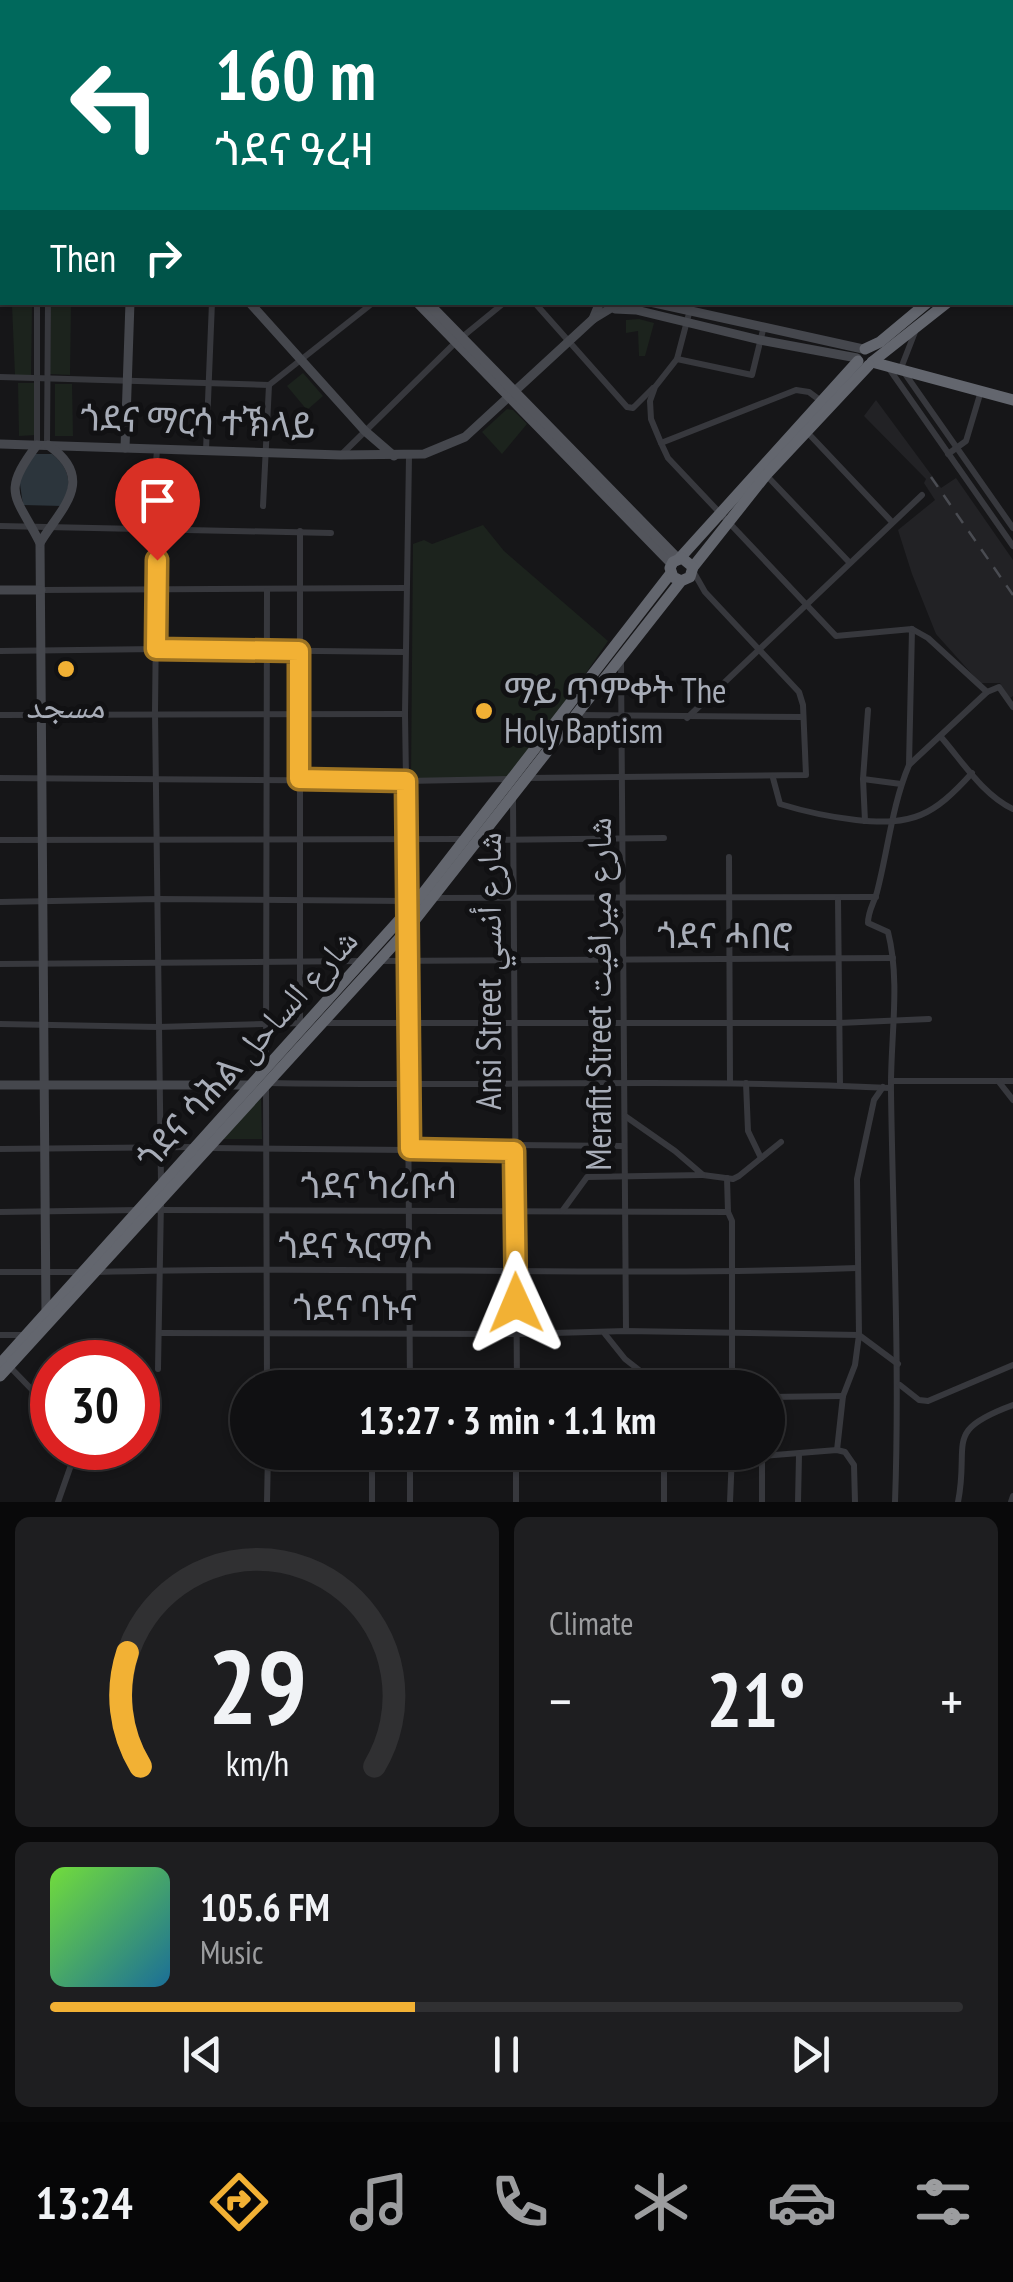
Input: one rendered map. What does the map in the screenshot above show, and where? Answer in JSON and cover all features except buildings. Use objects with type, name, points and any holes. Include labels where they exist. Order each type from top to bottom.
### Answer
[{"type":"highway","points":[[912,323],[926,305]]},
{"type":"highway","points":[[681,569],[864,357],[942,305]]},
{"type":"highway","points":[[864,357],[1013,400]]},
{"type":"highway","name":"ጎደና ሳሕል شارع الساحل","points":[[568,713],[621,656],[681,569]]},
{"type":"highway","name":"ጎደና ሳሕል شارع الساحل","points":[[472,840],[681,569]]},
{"type":"highway","name":"ጎደና ሳሕል شارع الساحل","points":[[201,1147],[302,1023],[364,962],[513,794],[518,778]]},
{"type":"highway","name":"ጎደና ሳሕል شارع الساحل","points":[[3,1369],[46,1318],[152,1208],[161,1185],[266,1083],[407,930],[417,902]]},
{"type":"highway","points":[[152,1208],[201,1147]]},
{"type":"main road","points":[[419,305],[459,340]]},
{"type":"main road","points":[[430,305],[681,569]]},
{"type":"street","points":[[37,305],[42,444],[65,463],[73,485],[68,506],[50,525],[40,544]]},
{"type":"street","points":[[46,1318],[40,544],[16,508],[10,483],[12,472],[42,444],[48,305]]},
{"type":"street","points":[[125,448],[130,305]]},
{"type":"street","points":[[206,450],[212,305]]},
{"type":"street","points":[[252,305],[364,431],[394,456]]},
{"type":"street","points":[[0,378],[268,385],[370,305]]},
{"type":"street","points":[[341,455],[500,305]]},
{"type":"street","points":[[537,305],[627,407],[633,408],[677,359],[689,312]]},
{"type":"street","points":[[593,319],[600,305]]},
{"type":"street","points":[[662,305],[762,335],[864,357]]},
{"type":"street","points":[[593,319],[616,307],[689,312]]},
{"type":"street","name":"ጎደና ማርሳ ተኽላይ","points":[[0,444],[409,456],[454,444],[593,319]]},
{"type":"street","points":[[912,323],[902,368],[1013,528]]},
{"type":"street","points":[[677,359],[752,375],[762,335]]},
{"type":"street","points":[[886,365],[1012,541]]},
{"type":"street","points":[[263,506],[268,385]]},
{"type":"street","points":[[654,387],[649,409],[668,458],[840,637],[912,630],[928,638],[987,692]]},
{"type":"street","points":[[660,443],[796,390],[809,392],[824,403]]},
{"type":"street","points":[[948,454],[966,440],[981,390]]},
{"type":"street","points":[[803,428],[892,522]]},
{"type":"street","points":[[153,506],[157,448]]},
{"type":"street","points":[[409,456],[406,840],[417,902],[407,930],[411,1370]]},
{"type":"street","points":[[763,472],[849,562]]},
{"type":"street","points":[[687,718],[922,496]]},
{"type":"street","points":[[0,526],[331,532]]},
{"type":"street","points":[[157,530],[155,712],[161,1185],[152,1208],[160,1270],[159,1340]]},
{"type":"street","points":[[300,530],[302,1023]]},
{"type":"street","points":[[0,778],[406,781],[802,777],[808,772],[799,692],[760,647],[681,569]]},
{"type":"street","points":[[0,590],[267,592],[406,588]]},
{"type":"street","points":[[267,592],[267,1370]]},
{"type":"street","points":[[909,765],[912,630]]},
{"type":"street","points":[[0,651],[406,652]]},
{"type":"street","name":"Merafit Street شارع ميرافيت","points":[[621,656],[626,1332]]},
{"type":"street","points":[[895,1502],[899,1385],[888,1085],[893,958],[888,932],[868,922],[900,784],[909,765],[987,692],[999,687],[1013,707]]},
{"type":"street","points":[[865,821],[868,710]]},
{"type":"street","points":[[568,713],[803,717]]},
{"type":"street","points":[[0,715],[404,714]]},
{"type":"street","points":[[941,737],[972,774],[1000,802],[1013,809]]},
{"type":"street","points":[[773,778],[780,804],[815,815],[892,824],[937,806],[972,774]]},
{"type":"street","points":[[864,779],[900,784]]},
{"type":"street","name":"Ansi Street شارع أنسي","points":[[513,794],[516,1370]]},
{"type":"street","points":[[0,840],[664,838]]},
{"type":"street","points":[[729,857],[730,1082]]},
{"type":"street","points":[[0,902],[876,897]]},
{"type":"street","points":[[838,898],[840,1085]]},
{"type":"street","name":"ጎደና ሓበሮ","points":[[0,964],[893,958]]},
{"type":"street","points":[[0,1024],[158,1027],[265,1023],[839,1023],[929,1019]]},
{"type":"street","points":[[998,1081],[1013,1100]]},
{"type":"street","points":[[0,1085],[888,1085],[1013,1081]]},
{"type":"street","points":[[746,1083],[748,1131],[762,1158]]},
{"type":"street","points":[[837,1450],[844,1396],[855,1365],[859,1335],[857,1179],[874,1100],[888,1085]]},
{"type":"street","points":[[624,1115],[703,1176]]},
{"type":"street","points":[[564,1210],[586,1177],[739,1176],[781,1142]]},
{"type":"street","points":[[0,1149],[624,1146]]},
{"type":"street","points":[[727,1178],[732,1221],[732,1370]]},
{"type":"street","name":"ጎደና ካሪቡሳ","points":[[0,1212],[152,1208],[266,1212],[728,1212]]},
{"type":"street","name":"ጎደና ኣርማሶ","points":[[0,1272],[730,1272],[858,1268]]},
{"type":"street","name":"ጎደና ባኑና","points":[[159,1333],[859,1335]]},
{"type":"street","points":[[604,1333],[624,1359],[638,1370]]},
{"type":"street","points":[[0,1335],[32,1335]]},
{"type":"street","points":[[859,1335],[898,1364]]},
{"type":"street","points":[[899,1385],[919,1400],[928,1400],[1013,1365]]},
{"type":"street","points":[[3,1369],[30,1389]]},
{"type":"street","points":[[785,1397],[844,1396]]},
{"type":"street","points":[[958,1502],[961,1443],[966,1432],[984,1416],[1013,1406]]},
{"type":"street","points":[[785,1455],[845,1452],[854,1465],[856,1502]]},
{"type":"street","points":[[798,1502],[799,1455]]},
{"type":"street","points":[[58,1502],[69,1470]]},
{"type":"street","points":[[267,1502],[268,1470]]},
{"type":"street","points":[[372,1470],[372,1502]]},
{"type":"street","points":[[410,1470],[410,1502]]},
{"type":"street","points":[[516,1470],[516,1502]]},
{"type":"street","points":[[664,1502],[665,1470]]},
{"type":"street","points":[[730,1502],[731,1470]]},
{"type":"street","points":[[762,1470],[762,1502]]},
{"type":"shaded area","points":[[12,305],[32,306],[31,376],[15,376]]},
{"type":"shaded area","points":[[51,305],[71,305],[70,375],[50,374]]},
{"type":"shaded area","points":[[626,320],[654,323],[645,356],[639,356],[638,331],[626,333]]},
{"type":"shaded area","points":[[303,373],[323,396],[307,410],[287,386]]},
{"type":"shaded area","points":[[18,383],[36,383],[37,435],[19,436]]},
{"type":"shaded area","points":[[55,384],[72,384],[73,436],[55,436]]},
{"type":"shaded area","points":[[876,400],[941,488],[956,478],[1013,560],[1010,698],[1000,683],[980,683],[936,634],[898,530],[935,500],[924,483],[926,479],[864,416]]},
{"type":"shaded area","points":[[507,409],[527,424],[502,454],[482,432]]},
{"type":"shaded area","points":[[35,454],[52,454],[66,472],[68,484],[62,506],[23,505],[19,477]]},
{"type":"shaded area","name":"ማይ ጥምቀት The Holy Baptism","points":[[483,525],[504,551],[608,641],[513,779],[411,779],[413,544],[424,540],[432,544]]},
{"type":"shaded area","points":[[261,1098],[262,1139],[221,1139]]},
{"type":"railway","points":[[931,477],[1013,595]]},
{"type":"place","name":"مسجد","points":[[66,669]]},
{"type":"place","name":"ማይ ጥምቀት The Holy Baptism","points":[[484,711]]},
{"type":"route","points":[[157,560],[156,649],[299,651],[299,779],[406,781],[410,1149],[514,1151],[516,1303]]}]
